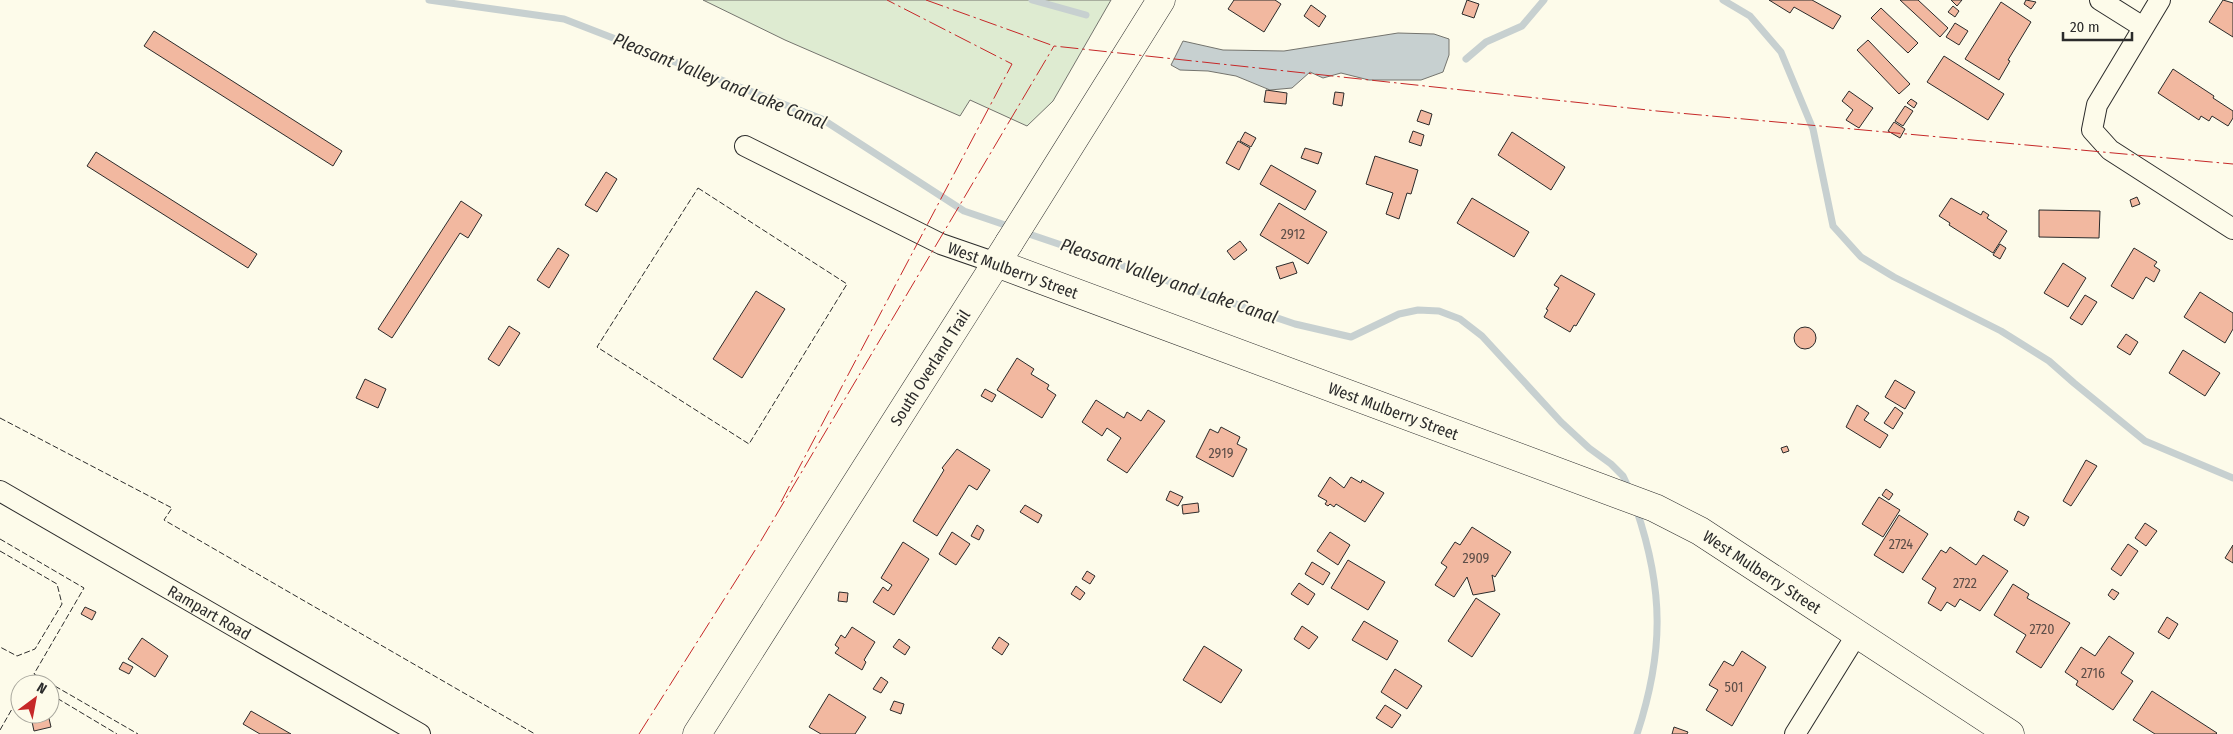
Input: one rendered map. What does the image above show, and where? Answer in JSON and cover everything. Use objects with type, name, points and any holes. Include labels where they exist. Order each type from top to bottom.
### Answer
[{"type":"main road","name":"South Overland Trail","points":[[697,734],[1003,253],[1161,0]]},
{"type":"main road","name":"West Mulberry Street","points":[[1003,253],[1642,502],[1700,530],[2010,734]]},
{"type":"street","points":[[2100,0],[2143,27]]},
{"type":"street","points":[[2160,0],[2097,105],[2092,130],[2110,150],[2233,229]]},
{"type":"street","name":"West Mulberry Street","points":[[744,146],[941,244],[1003,253]]},
{"type":"street","name":"Rampart Road","points":[[0,491],[420,734]]},
{"type":"street","points":[[1795,734],[1857,634]]},
{"type":"green space","points":[[703,0],[1111,0],[1053,101],[1027,126],[970,100],[960,116],[785,40]]},
{"type":"shaded area","points":[[1398,33],[1434,34],[1449,39],[1449,55],[1443,72],[1421,80],[1369,80],[1341,73],[1323,78],[1310,72],[1292,88],[1270,90],[1236,76],[1208,71],[1180,70],[1171,65],[1183,41],[1223,50],[1284,51]]},
{"type":"building","points":[[1234,0],[1275,0],[1281,4],[1264,32],[1228,9]]},
{"type":"building","points":[[1467,0],[1479,4],[1474,18],[1462,14]]},
{"type":"building","points":[[1769,0],[1812,0],[1841,16],[1833,29],[1794,7],[1790,13]]},
{"type":"building","points":[[1900,0],[1918,0],[1948,28],[1940,37]]},
{"type":"building","points":[[1951,0],[1962,0],[1957,6]]},
{"type":"building","points":[[2026,0],[2036,2],[2031,9],[2024,4]]},
{"type":"building","points":[[2223,0],[2233,3],[2233,37],[2209,22]]},
{"type":"building","points":[[2001,2],[2031,22],[2008,60],[2010,61],[1999,80],[1965,59]]},
{"type":"building","points":[[1311,5],[1326,16],[1319,27],[1304,16]]},
{"type":"building","points":[[1953,6],[1959,11],[1955,17],[1948,12]]},
{"type":"building","points":[[1881,8],[1918,43],[1908,53],[1871,18]]},
{"type":"building","points":[[1955,23],[1968,31],[1959,45],[1946,37]]},
{"type":"building","points":[[154,31],[342,151],[333,166],[144,46]]},
{"type":"building","points":[[1868,40],[1910,84],[1899,94],[1857,50]]},
{"type":"building","points":[[1944,56],[2004,94],[1988,120],[1927,82]]},
{"type":"building","points":[[2173,69],[2233,111],[2233,118],[2228,126],[2212,116],[2209,121],[2201,116],[2199,120],[2158,93]]},
{"type":"building","points":[[1266,90],[1287,93],[1286,104],[1264,102]]},
{"type":"building","points":[[1849,91],[1873,108],[1859,128],[1846,120],[1853,110],[1842,101]]},
{"type":"building","points":[[1335,92],[1344,93],[1342,106],[1333,104]]},
{"type":"building","points":[[1911,99],[1917,103],[1914,108],[1907,103]]},
{"type":"building","points":[[1905,106],[1913,111],[1903,126],[1895,121]]},
{"type":"building","points":[[1421,110],[1432,114],[1429,125],[1417,121]]},
{"type":"building","points":[[1894,122],[1905,129],[1900,138],[1888,131]]},
{"type":"building","points":[[1413,131],[1424,135],[1421,146],[1409,142]]},
{"type":"building","points":[[1245,132],[1256,138],[1251,147],[1240,141]]},
{"type":"building","points":[[1512,132],[1565,167],[1551,190],[1498,155]]},
{"type":"building","points":[[1238,141],[1250,148],[1239,170],[1226,163]]},
{"type":"building","points":[[1305,148],[1322,153],[1318,164],[1301,158]]},
{"type":"building","points":[[96,152],[257,254],[248,268],[87,166]]},
{"type":"building","points":[[1375,156],[1418,170],[1411,194],[1407,193],[1399,219],[1386,214],[1393,193],[1366,184]]},
{"type":"building","points":[[1271,165],[1316,191],[1305,210],[1260,184]]},
{"type":"building","points":[[606,172],[617,179],[597,212],[585,205]]},
{"type":"building","points":[[2137,197],[2140,204],[2132,207],[2130,200]]},
{"type":"building","points":[[1472,198],[1529,232],[1514,257],[1457,223]]},
{"type":"building","points":[[1951,198],[1981,215],[1983,211],[1989,215],[1987,218],[2007,231],[1993,253],[1949,225],[1950,223],[1939,216]]},
{"type":"building","points":[[461,201],[482,215],[468,238],[460,233],[392,338],[378,329]]},
{"type":"building","points":[[1279,203],[1327,232],[1308,264],[1260,235]]},
{"type":"building","points":[[2039,210],[2100,211],[2099,238],[2039,237]]},
{"type":"building","points":[[1240,241],[1247,250],[1234,260],[1227,251]]},
{"type":"building","points":[[2000,244],[2006,248],[2000,259],[1993,255]]},
{"type":"building","points":[[558,248],[569,255],[549,288],[537,280]]},
{"type":"building","points":[[2134,248],[2157,262],[2154,266],[2160,270],[2154,282],[2146,277],[2133,299],[2111,286]]},
{"type":"building","points":[[1293,262],[1297,273],[1280,279],[1276,267]]},
{"type":"building","points":[[2063,263],[2086,278],[2068,307],[2044,293]]},
{"type":"building","points":[[1561,275],[1595,294],[1576,326],[1574,325],[1570,332],[1544,317],[1548,310],[1546,309],[1559,288],[1554,285]]},
{"type":"building","points":[[756,291],[785,309],[742,378],[713,359]]},
{"type":"building","points":[[2200,292],[2233,313],[2233,329],[2225,343],[2184,317]]},
{"type":"building","points":[[2085,295],[2097,302],[2082,325],[2070,318]]},
{"type":"building","points":[[509,326],[520,333],[499,366],[488,359]]},
{"type":"building","points":[[1805,327],[1813,330],[1816,338],[1813,346],[1805,349],[1797,346],[1794,338],[1797,330]]},
{"type":"building","points":[[2126,334],[2138,342],[2130,355],[2117,347]]},
{"type":"building","points":[[2183,350],[2220,373],[2205,396],[2169,373]]},
{"type":"building","points":[[1017,358],[1034,369],[1031,374],[1049,385],[1047,389],[1056,395],[1042,418],[997,390]]},
{"type":"building","points":[[365,379],[386,389],[378,408],[356,398]]},
{"type":"building","points":[[1895,380],[1915,392],[1905,409],[1885,397]]},
{"type":"building","points":[[985,389],[996,395],[992,402],[981,396]]},
{"type":"building","points":[[1096,400],[1124,418],[1127,412],[1141,421],[1148,410],[1165,421],[1127,473],[1107,460],[1121,438],[1107,428],[1102,436],[1082,422]]},
{"type":"building","points":[[1857,405],[1869,413],[1864,420],[1888,435],[1880,448],[1846,427]]},
{"type":"building","points":[[1895,407],[1903,413],[1893,429],[1884,423]]},
{"type":"building","points":[[1221,427],[1240,437],[1237,444],[1247,449],[1233,477],[1196,457],[1210,429],[1218,433]]},
{"type":"building","points":[[1787,446],[1789,451],[1783,453],[1781,448]]},
{"type":"building","points":[[957,449],[990,470],[977,490],[969,485],[937,536],[913,521],[944,470],[942,468]]},
{"type":"building","points":[[2086,460],[2097,466],[2071,506],[2063,501]]},
{"type":"building","points":[[1330,477],[1344,488],[1351,477],[1361,483],[1362,480],[1384,493],[1365,522],[1336,504],[1334,507],[1330,504],[1328,506],[1325,504],[1327,501],[1318,496]]},
{"type":"building","points":[[1886,489],[1893,494],[1889,500],[1882,495]]},
{"type":"building","points":[[1170,491],[1183,497],[1178,506],[1166,500]]},
{"type":"building","points":[[1879,497],[1900,510],[1883,537],[1862,524]]},
{"type":"building","points":[[1198,503],[1199,512],[1183,514],[1182,505]]},
{"type":"building","points":[[1025,505],[1042,515],[1038,523],[1020,512]]},
{"type":"building","points":[[2018,511],[2029,517],[2024,526],[2014,520]]},
{"type":"building","points":[[1899,515],[1928,534],[1903,573],[1874,555]]},
{"type":"building","points":[[2145,523],[2157,531],[2146,546],[2135,538]]},
{"type":"building","points":[[977,525],[984,530],[979,540],[971,536]]},
{"type":"building","points":[[1472,527],[1511,552],[1495,577],[1492,575],[1495,591],[1473,595],[1467,577],[1454,597],[1435,585],[1447,567],[1441,563],[1455,542],[1460,545]]},
{"type":"building","points":[[952,532],[970,544],[956,565],[939,554]]},
{"type":"building","points":[[1330,532],[1350,545],[1338,565],[1317,551]]},
{"type":"building","points":[[903,542],[929,559],[894,615],[873,602],[883,587],[888,591],[892,585],[881,578]]},
{"type":"building","points":[[2128,544],[2138,551],[2121,576],[2111,569]]},
{"type":"building","points":[[2233,545],[2233,563],[2225,558]]},
{"type":"building","points":[[1950,547],[1976,565],[1983,555],[2008,571],[1980,611],[1960,599],[1955,607],[1947,602],[1941,611],[1928,603],[1936,588],[1922,579],[1941,550],[1946,553]]},
{"type":"building","points":[[1348,560],[1385,582],[1368,610],[1331,588]]},
{"type":"building","points":[[1312,562],[1330,573],[1323,585],[1305,574]]},
{"type":"building","points":[[1087,571],[1095,576],[1090,584],[1082,579]]},
{"type":"building","points":[[1299,583],[1315,594],[1308,605],[1291,594]]},
{"type":"building","points":[[2013,584],[2029,594],[2027,598],[2070,623],[2041,668],[2016,652],[2026,635],[1994,615]]},
{"type":"building","points":[[1076,586],[1085,593],[1080,600],[1071,594]]},
{"type":"building","points":[[2112,589],[2119,593],[2114,600],[2108,595]]},
{"type":"building","points":[[839,592],[848,593],[847,602],[838,601]]},
{"type":"building","points":[[1476,598],[1500,614],[1472,657],[1448,641]]},
{"type":"building","points":[[85,607],[96,612],[92,620],[81,614]]},
{"type":"building","points":[[2167,617],[2178,624],[2169,639],[2158,632]]},
{"type":"building","points":[[1364,621],[1398,641],[1387,660],[1352,640]]},
{"type":"building","points":[[1302,626],[1318,637],[1309,649],[1294,639]]},
{"type":"building","points":[[852,627],[875,642],[864,660],[866,662],[862,670],[835,653],[839,648],[835,645],[841,635],[845,638]]},
{"type":"building","points":[[2109,636],[2134,653],[2121,673],[2133,681],[2113,710],[2076,685],[2078,681],[2065,672],[2081,647],[2095,656]]},
{"type":"building","points":[[999,637],[1009,644],[1002,655],[992,648]]},
{"type":"building","points":[[142,638],[168,656],[155,677],[128,659]]},
{"type":"building","points":[[899,639],[910,647],[905,655],[893,647]]},
{"type":"building","points":[[1204,646],[1242,670],[1221,703],[1183,680]]},
{"type":"building","points":[[1742,651],[1766,667],[1732,726],[1706,710],[1718,690],[1709,685],[1724,661],[1733,666]]},
{"type":"building","points":[[123,662],[133,667],[129,674],[119,669]]},
{"type":"building","points":[[1395,669],[1422,686],[1407,709],[1381,692]]},
{"type":"building","points":[[881,677],[888,682],[881,693],[873,689]]},
{"type":"building","points":[[2152,691],[2217,733],[2155,734],[2133,720]]},
{"type":"building","points":[[829,694],[866,717],[855,734],[821,734],[809,727]]},
{"type":"building","points":[[894,701],[904,704],[901,714],[890,710]]},
{"type":"building","points":[[1385,705],[1401,715],[1392,728],[1376,718]]},
{"type":"building","points":[[251,711],[291,734],[260,734],[243,724]]},
{"type":"building","points":[[32,724],[50,724],[51,727],[34,731]]},
{"type":"building","points":[[1674,727],[1688,732],[1687,734],[1672,734]]},
{"type":"waterway","name":"Pleasant Valley and Lake Canal","points":[[429,0],[564,19],[822,119],[964,211],[1011,227]]},
{"type":"waterway","points":[[1032,0],[1086,15]]},
{"type":"waterway","points":[[1466,59],[1486,42],[1522,26],[1544,0]]},
{"type":"waterway","points":[[1723,0],[1750,16],[1781,52],[1813,129],[1833,226],[1861,257],[1894,277],[2001,331],[2049,361],[2145,441],[2233,478]]},
{"type":"waterway","name":"Pleasant Valley and Lake Canal","points":[[1023,232],[1295,324],[1351,337],[1399,314],[1418,310],[1439,311],[1460,319],[1482,336],[1561,422],[1623,476],[1630,491]]},
{"type":"waterway","name":"Pleasant Valley and Lake Canal","points":[[1636,508],[1652,566],[1657,621],[1652,676],[1637,734]]},
{"type":"fence","points":[[698,188],[847,284],[749,444],[597,347],[698,188]]},
{"type":"fence","points":[[0,418],[172,508],[164,520],[535,734]]},
{"type":"fence","points":[[0,539],[84,588],[34,674],[138,734]]},
{"type":"fence","points":[[0,551],[57,584],[62,604],[35,649],[17,656],[0,647]]},
{"type":"fence","points":[[60,700],[117,734]]},
{"type":"fence","points":[[0,730],[10,712]]},
{"type":"power","points":[[781,502],[1012,64],[887,0]]},
{"type":"power","points":[[926,0],[1054,46],[1657,111],[2233,164]]},
{"type":"power","points":[[639,734],[759,544],[1054,46]]}]
